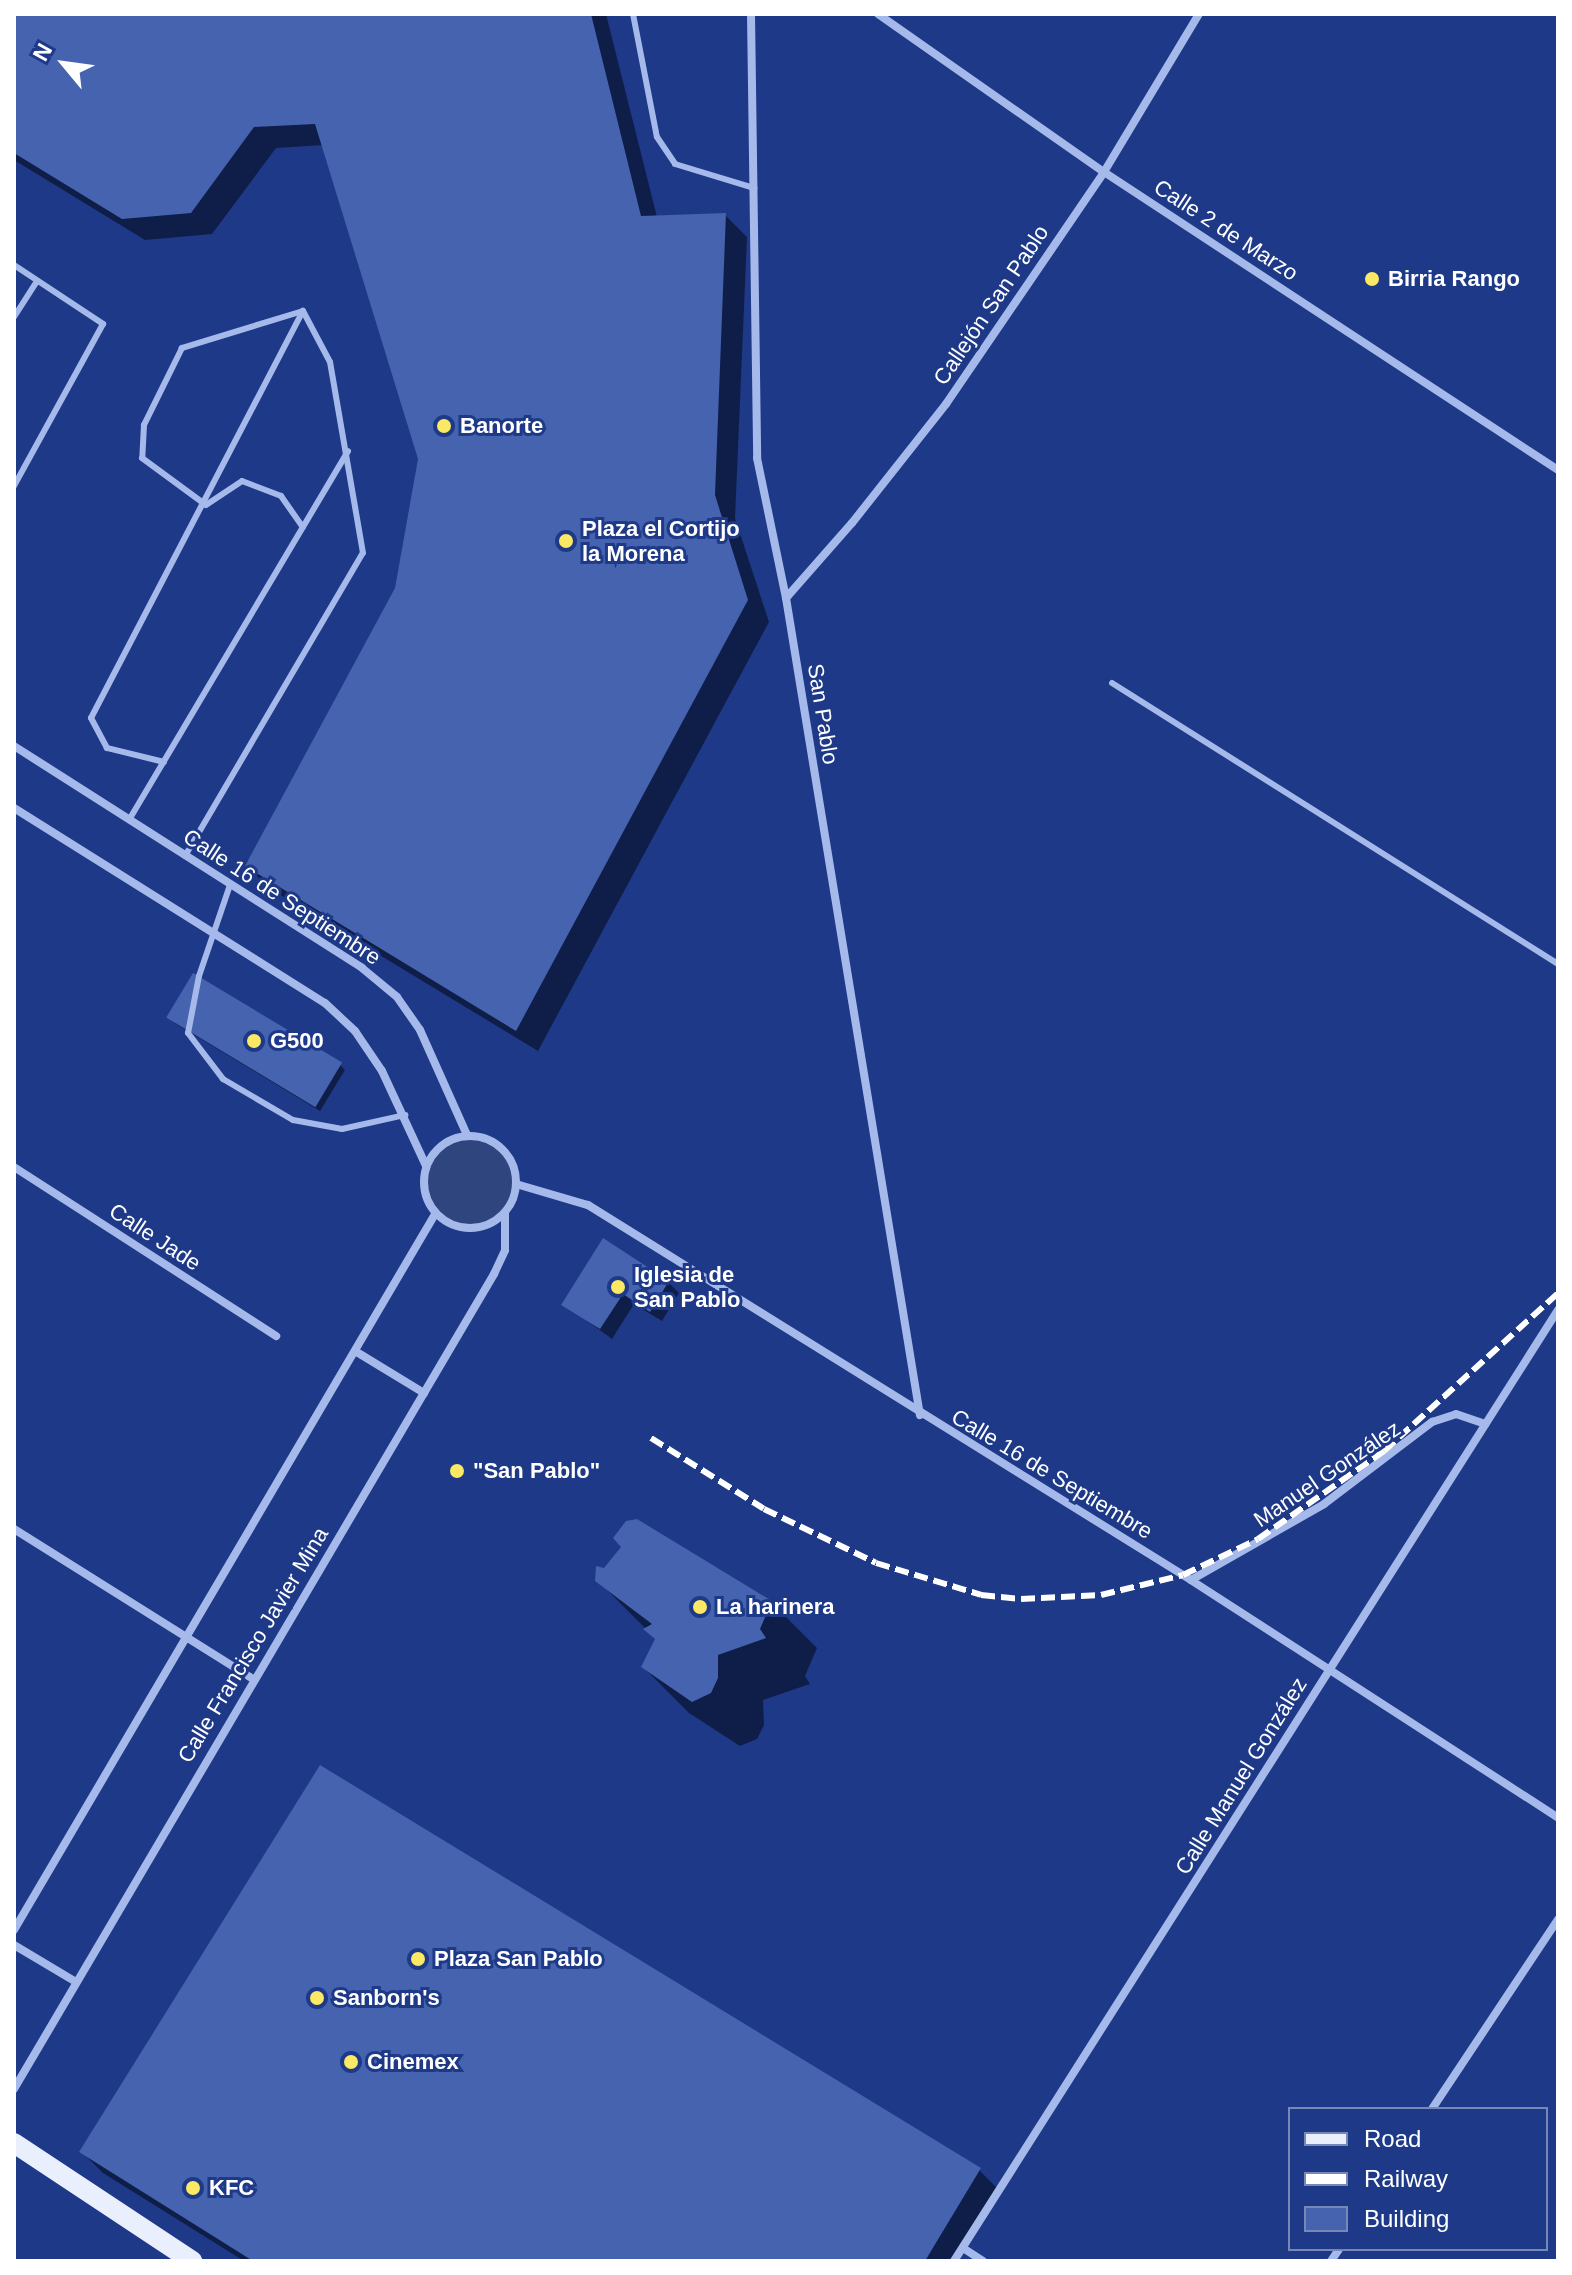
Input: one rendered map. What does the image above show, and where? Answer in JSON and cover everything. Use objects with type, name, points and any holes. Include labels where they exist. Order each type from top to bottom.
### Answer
[{"type":"main road","points":[[14,2143],[192,2261]]},
{"type":"street","name":"San Pablo","points":[[751,14],[757,458],[786,598],[920,1415]]},
{"type":"street","name":"Calle 2 de Marzo","points":[[878,14],[1104,172],[1558,470]]},
{"type":"street","name":"Callejón San Pablo","points":[[786,598],[852,523],[946,404],[1104,172],[1199,14]]},
{"type":"street","name":"Calle 16 de Septiembre","points":[[14,746],[362,968],[397,997],[420,1030],[467,1135]]},
{"type":"street","points":[[14,808],[325,1003],[355,1031],[405,1115],[426,1166],[423,1183],[435,1214],[447,1224],[470,1229],[505,1213],[516,1184],[513,1165],[503,1149],[486,1138],[467,1135],[450,1140],[426,1166]]},
{"type":"street","name":"Calle Jade","points":[[14,1167],[276,1336]]},
{"type":"street","name":"Calle 16 de Septiembre","points":[[516,1184],[588,1205],[920,1415],[1191,1580],[1558,1818]]},
{"type":"street","name":"Calle Francisco Javier Mina","points":[[14,2089],[505,1250],[505,1213]]},
{"type":"street","points":[[14,1930],[435,1214]]},
{"type":"street","name":"Calle Manuel González","points":[[954,2261],[1558,1310]]},
{"type":"street","points":[[355,1351],[424,1393]]},
{"type":"street","name":"Manuel González","points":[[1191,1580],[1324,1504],[1432,1422],[1456,1414],[1485,1424]]},
{"type":"street","points":[[14,1529],[253,1679]]},
{"type":"street","points":[[1433,2107],[1558,1919]]},
{"type":"street","points":[[14,1945],[76,1982]]},
{"type":"street","points":[[963,2248],[983,2261]]},
{"type":"lane","points":[[633,14],[657,137],[675,164],[754,188]]},
{"type":"lane","points":[[14,265],[103,324],[14,486]]},
{"type":"lane","points":[[14,317],[37,281]]},
{"type":"lane","points":[[185,856],[363,553],[348,451],[330,362],[303,311]]},
{"type":"lane","points":[[164,762],[107,748],[91,718],[206,505],[303,311]]},
{"type":"lane","points":[[206,505],[142,458],[144,425],[182,348],[303,311]]},
{"type":"lane","points":[[129,820],[348,451]]},
{"type":"lane","points":[[206,505],[242,481],[281,496],[303,527]]},
{"type":"lane","points":[[1112,683],[1558,964]]},
{"type":"lane","points":[[230,885],[211,933],[188,1033],[223,1079],[293,1120],[342,1129],[405,1115]]},
{"type":"water","points":[[461,1136],[479,1136],[496,1143],[509,1156],[516,1182],[509,1208],[496,1221],[479,1228],[461,1228],[444,1221],[431,1208],[424,1191],[424,1173],[431,1156],[444,1143]]},
{"type":"building","name":"Plaza el Cortijo la Morena","points":[[14,14],[591,14],[641,216],[726,213],[715,495],[748,600],[516,1031],[245,866],[395,588],[418,459],[315,124],[254,127],[191,213],[122,219],[14,153]]},
{"type":"building","name":"G500","points":[[193,973],[342,1063],[315,1107],[166,1018]]},
{"type":"building","name":"Iglesia de San Pablo","points":[[603,1238],[669,1281],[650,1312],[623,1294],[600,1329],[561,1305]]},
{"type":"building","name":"La harinera","points":[[637,1519],[772,1601],[760,1629],[766,1638],[718,1655],[718,1678],[711,1693],[692,1702],[641,1667],[655,1639],[643,1629],[652,1624],[595,1581],[596,1566],[604,1568],[621,1547],[613,1538],[626,1521]]},
{"type":"building","name":"Plaza San Pablo","points":[[320,1765],[981,2168],[925,2261],[253,2261],[79,2152]]},
{"type":"railway","points":[[651,1438],[764,1509],[876,1563],[981,1595],[1021,1599],[1101,1595],[1183,1575],[1258,1539],[1384,1451],[1558,1293]]},
{"type":"place","name":"Birria Rango","points":[[1372,279]]},
{"type":"place","name":"Banorte","points":[[444,426]]},
{"type":"place","name":"Plaza el Cortijo la Morena","points":[[566,541]]},
{"type":"place","name":"G500","points":[[254,1041]]},
{"type":"place","name":"Iglesia de San Pablo","points":[[618,1287]]},
{"type":"place","name":"\"San Pablo\"","points":[[457,1471]]},
{"type":"place","name":"La harinera","points":[[700,1607]]},
{"type":"place","name":"Plaza San Pablo","points":[[418,1959]]},
{"type":"place","name":"Sanborn's","points":[[317,1998]]},
{"type":"place","name":"Cinemex","points":[[351,2062]]},
{"type":"place","name":"KFC","points":[[193,2188]]}]
